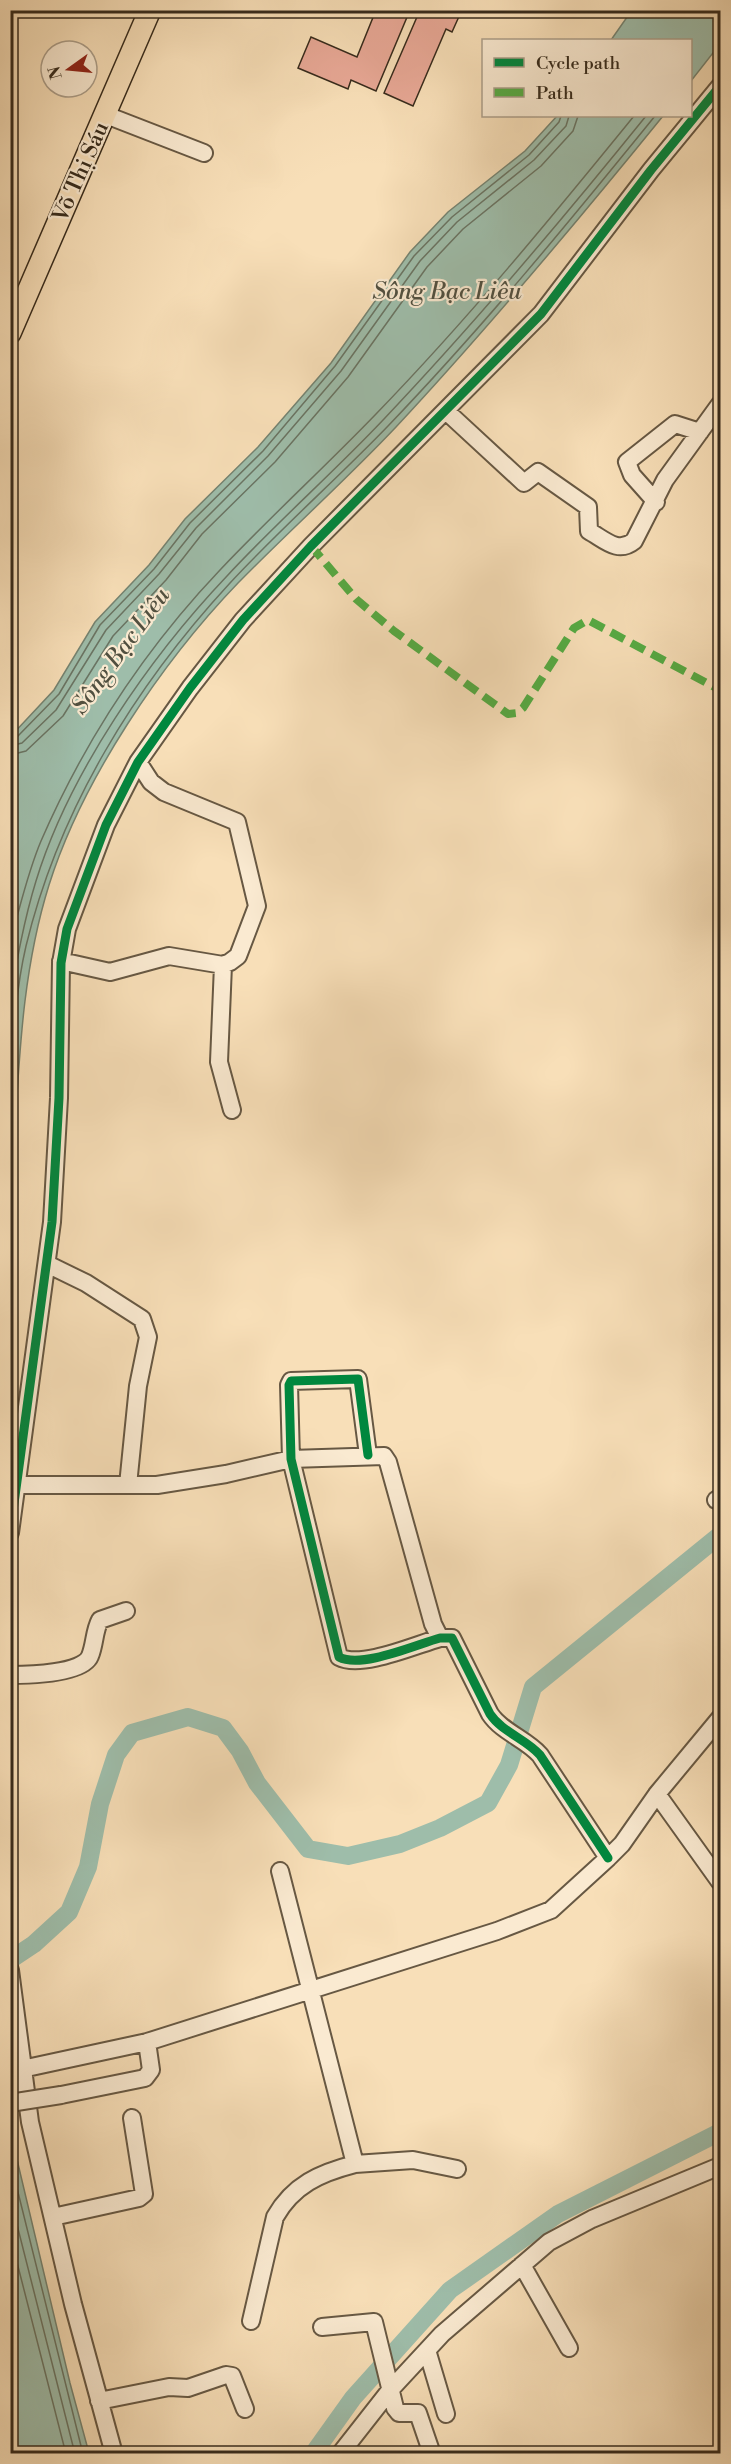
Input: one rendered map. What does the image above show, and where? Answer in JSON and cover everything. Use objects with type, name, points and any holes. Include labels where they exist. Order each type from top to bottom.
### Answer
[{"type":"main road","name":"Võ Thị Sáu","points":[[10,333],[150,10]]},
{"type":"street","points":[[10,1533],[52,1222],[59,1098],[62,961],[67,929],[106,825],[138,762],[190,688],[243,620],[311,546],[541,314],[651,170],[720,86]]},
{"type":"street","points":[[106,115],[204,153]]},
{"type":"street","points":[[446,411],[524,483],[538,472],[588,507],[589,531],[619,548],[626,548],[634,541],[656,502],[665,480],[720,404]]},
{"type":"street","points":[[656,502],[632,475],[627,462],[675,423],[700,432]]},
{"type":"street","points":[[62,961],[110,972],[169,956],[223,964],[238,956],[257,906],[237,822],[164,792],[151,782],[138,762]]},
{"type":"street","points":[[223,964],[219,1062],[232,1110]]},
{"type":"street","points":[[46,1264],[86,1283],[142,1319],[146,1329],[148,1337],[138,1386],[128,1485]]},
{"type":"street","points":[[368,1455],[358,1379],[291,1381],[289,1385],[291,1459],[339,1657],[346,1661],[360,1661],[440,1638],[455,1640],[490,1714],[540,1755],[608,1858]]},
{"type":"street","points":[[16,1485],[157,1485],[226,1474],[291,1459],[384,1456],[388,1462],[433,1624],[440,1638]]},
{"type":"street","points":[[10,1675],[49,1674],[82,1665],[90,1656],[100,1620],[126,1611]]},
{"type":"street","points":[[22,2069],[147,2042],[515,1925],[552,1910],[622,1844],[657,1794],[720,1718]]},
{"type":"street","points":[[657,1794],[720,1882]]},
{"type":"street","points":[[280,1870],[355,2164]]},
{"type":"street","points":[[11,1976],[30,2122],[114,2454]]},
{"type":"street","points":[[10,2103],[145,2078],[150,2070],[147,2042]]},
{"type":"street","points":[[53,2217],[139,2198],[144,2194],[132,2118]]},
{"type":"street","points":[[251,2320],[275,2217],[283,2203],[309,2180],[355,2164],[413,2160],[457,2169]]},
{"type":"street","points":[[340,2454],[391,2389],[427,2350],[549,2242],[592,2219],[720,2166]]},
{"type":"street","points":[[522,2265],[569,2348]]},
{"type":"street","points":[[322,2327],[374,2322],[397,2412],[418,2413],[432,2454]]},
{"type":"street","points":[[427,2350],[446,2414]]},
{"type":"street","points":[[99,2401],[169,2387],[188,2388],[230,2375],[245,2409]]},
{"type":"water","points":[[632,10],[720,11],[720,44],[692,80],[692,39],[612,39]]},
{"type":"water","name":"Sông Bạc Liêu","points":[[556,117],[662,117],[532,274],[431,389],[377,447],[209,614],[127,724],[103,764],[63,845],[39,922],[25,997],[11,1187],[11,736],[54,690],[95,622],[149,565],[185,519],[258,447],[331,363],[410,252],[448,212],[525,151]]},
{"type":"water","points":[[10,2130],[70,2383],[89,2453],[11,2453]]},
{"type":"building","points":[[376,10],[410,10],[376,91],[351,80],[348,89],[298,68],[311,37],[357,57]]},
{"type":"building","points":[[420,10],[461,12],[452,32],[446,29],[413,106],[384,93]]},
{"type":"waterway","points":[[10,1960],[34,1944],[69,1912],[88,1867],[100,1804],[116,1755],[132,1733],[188,1717],[223,1728],[240,1751],[257,1783],[308,1849],[348,1856],[400,1844],[440,1828],[488,1803],[509,1765],[533,1687],[720,1535]]},
{"type":"waterway","points":[[313,2454],[353,2398],[450,2290],[558,2214],[720,2132]]},
{"type":"marked path","points":[[311,546],[356,599],[394,631],[508,714],[517,713],[523,708],[574,628],[588,620],[720,690]]},
{"type":"cycle path","points":[[10,1533],[52,1222],[59,1098],[61,963],[67,929],[106,825],[138,762],[190,688],[243,620],[311,546],[541,314],[651,170],[720,86]]},
{"type":"cycle path","points":[[368,1455],[358,1379],[291,1381],[289,1385],[291,1459],[339,1657],[349,1660],[374,1658],[440,1638],[452,1638],[490,1714],[501,1726],[540,1755],[608,1858]]}]
